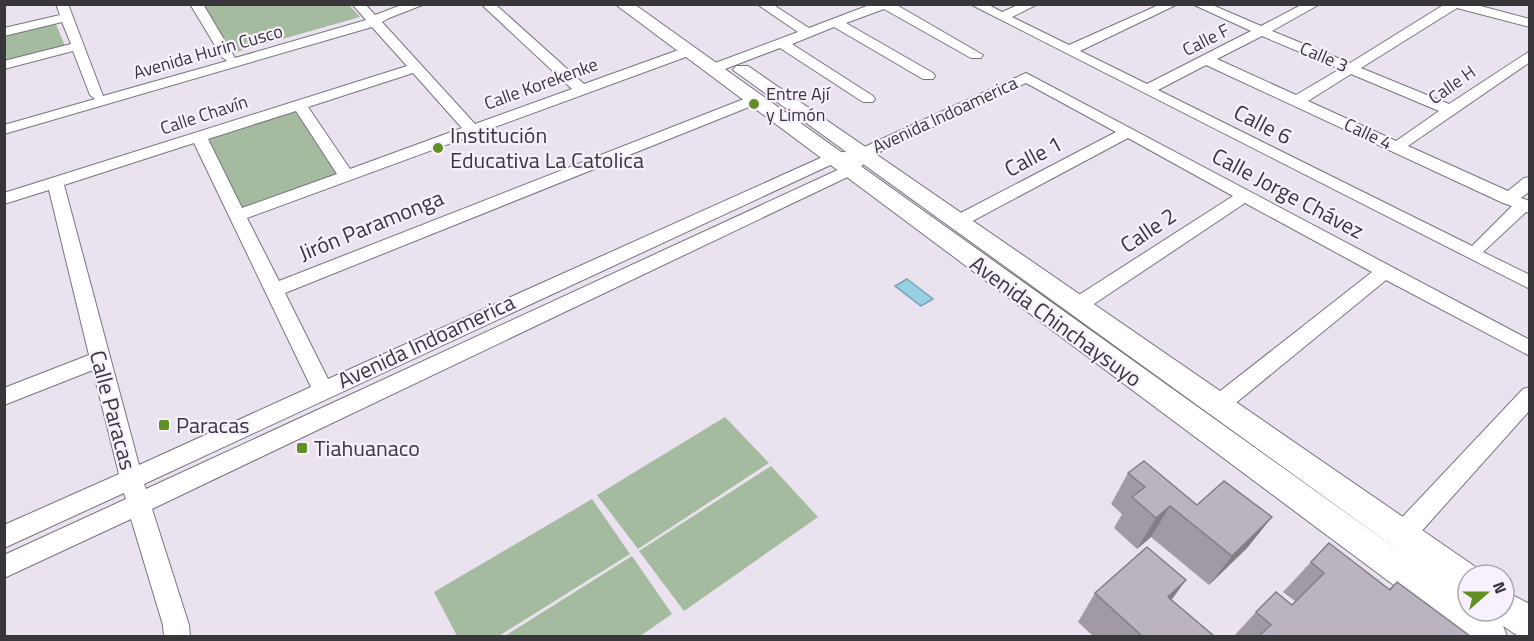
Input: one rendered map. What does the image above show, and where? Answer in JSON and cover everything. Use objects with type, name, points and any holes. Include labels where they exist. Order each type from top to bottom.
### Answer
[{"type":"main road","name":"Avenida Chinchaysuyo","points":[[623,4],[689,51],[721,66],[754,100],[849,160],[958,221],[1456,573]]},
{"type":"main road","name":"Avenida Chinchaysuyo","points":[[649,4],[721,66],[1490,636]]},
{"type":"main road","points":[[1516,614],[1530,624]]},
{"type":"street","points":[[196,4],[229,57]]},
{"type":"street","points":[[358,4],[472,130]]},
{"type":"street","name":"Avenida Hurin Cusco","points":[[4,130],[419,4]]},
{"type":"street","points":[[487,4],[582,90]]},
{"type":"street","points":[[763,4],[808,33]]},
{"type":"street","points":[[721,66],[885,4],[976,55]]},
{"type":"street","name":"Calle 6","points":[[976,4],[1530,283]]},
{"type":"street","points":[[1001,17],[1032,4]]},
{"type":"street","points":[[1068,51],[1172,4]]},
{"type":"street","name":"Calle 3","points":[[1198,4],[1450,110]]},
{"type":"street","name":"Calle F","points":[[1147,90],[1314,4]]},
{"type":"street","points":[[1297,101],[1455,4],[1530,23]]},
{"type":"street","points":[[4,32],[64,11],[97,95]]},
{"type":"street","name":"Avenida Hurin Cusco","points":[[4,122],[371,19]]},
{"type":"street","points":[[836,23],[928,76]]},
{"type":"street","points":[[782,43],[868,99]]},
{"type":"street","points":[[4,65],[78,46]]},
{"type":"street","name":"Calle Korekenke","points":[[237,216],[689,51]]},
{"type":"street","name":"Calle H","points":[[1397,147],[1530,55]]},
{"type":"street","name":"Calle 4","points":[[1207,60],[1521,204]]},
{"type":"street","name":"Calle Chavín","points":[[4,199],[415,68]]},
{"type":"street","name":"Avenida Indoamerica","points":[[4,567],[1026,77]]},
{"type":"street","name":"Calle Jorge Chávez","points":[[1026,77],[1530,349]]},
{"type":"street","name":"Jirón Paramonga","points":[[274,290],[754,100]]},
{"type":"street","points":[[299,105],[347,176]]},
{"type":"street","name":"Calle 1","points":[[958,221],[1128,132]]},
{"type":"street","points":[[199,137],[323,390]]},
{"type":"street","name":"Avenida Indoamerica","points":[[4,537],[323,390],[849,160]]},
{"type":"street","points":[[1480,247],[1521,204],[1530,182]]},
{"type":"street","name":"Calle Paracas","points":[[54,183],[131,478],[176,625],[177,636]]},
{"type":"street","name":"Calle 2","points":[[1078,305],[1245,195]]},
{"type":"street","points":[[1218,405],[1385,271]]},
{"type":"street","points":[[4,397],[99,359]]},
{"type":"street","points":[[1402,535],[1530,395]]},
{"type":"green space","points":[[203,5],[349,5],[360,17],[233,53]]},
{"type":"green space","points":[[55,22],[65,46],[5,62],[4,35]]},
{"type":"green space","points":[[298,109],[341,174],[241,210],[205,138]]},
{"type":"green space","points":[[725,417],[769,463],[638,549],[597,495]]},
{"type":"green space","points":[[771,466],[818,517],[684,611],[639,551]]},
{"type":"green space","points":[[592,499],[630,554],[499,636],[457,636],[434,592]]},
{"type":"green space","points":[[632,556],[672,614],[640,636],[505,636]]},
{"type":"water","points":[[907,279],[933,299],[921,306],[895,286]]},
{"type":"building","points":[[1144,461],[1197,505],[1224,481],[1272,517],[1232,556],[1170,506],[1156,518],[1132,497],[1145,487],[1128,473]]},
{"type":"building","points":[[1329,543],[1390,590],[1397,582],[1470,636],[1259,636],[1271,625],[1256,612],[1276,592],[1292,605],[1324,573],[1311,562]]},
{"type":"building","points":[[1147,547],[1186,580],[1168,597],[1214,636],[1142,636],[1095,593]]},
{"type":"place","name":"Entre Ají y Limón","points":[[754,104]]},
{"type":"place","name":"Institución Educativa La Catolica","points":[[438,148]]},
{"type":"place","name":"Paracas","points":[[164,425]]},
{"type":"place","name":"Tiahuanaco","points":[[302,448]]}]
